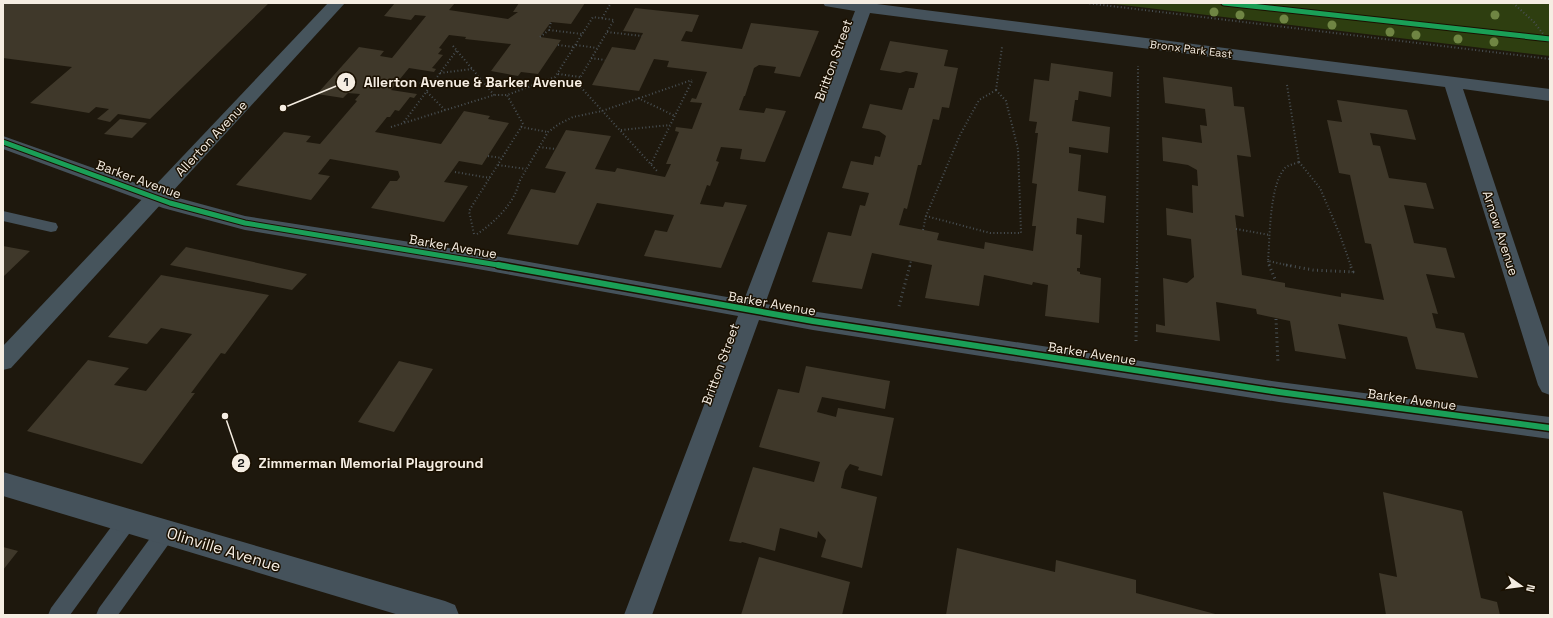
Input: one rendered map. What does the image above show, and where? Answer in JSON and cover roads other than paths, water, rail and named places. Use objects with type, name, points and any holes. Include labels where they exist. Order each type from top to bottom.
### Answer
[{"type":"main road","name":"Allerton Avenue","points":[[3,361],[337,3]]},
{"type":"street","name":"Bronx Park East","points":[[831,3],[1550,94]]},
{"type":"street","name":"Britton Street","points":[[638,615],[864,7]]},
{"type":"street","name":"Arnow Avenue","points":[[1452,82],[1550,385]]},
{"type":"street","name":"Barker Avenue","points":[[3,142],[185,208],[245,223],[461,258],[752,311],[1279,392],[1550,428]]},
{"type":"street","name":"Olinville Avenue","points":[[3,484],[444,615]]},
{"type":"lane","points":[[3,216],[51,227]]},
{"type":"lane","points":[[58,615],[127,521]]},
{"type":"lane","points":[[106,615],[166,532]]},
{"type":"place","name":"Allerton Avenue & Barker Avenue","points":[[283,108]]},
{"type":"place","name":"Zimmerman Memorial Playground","points":[[225,416]]}]
